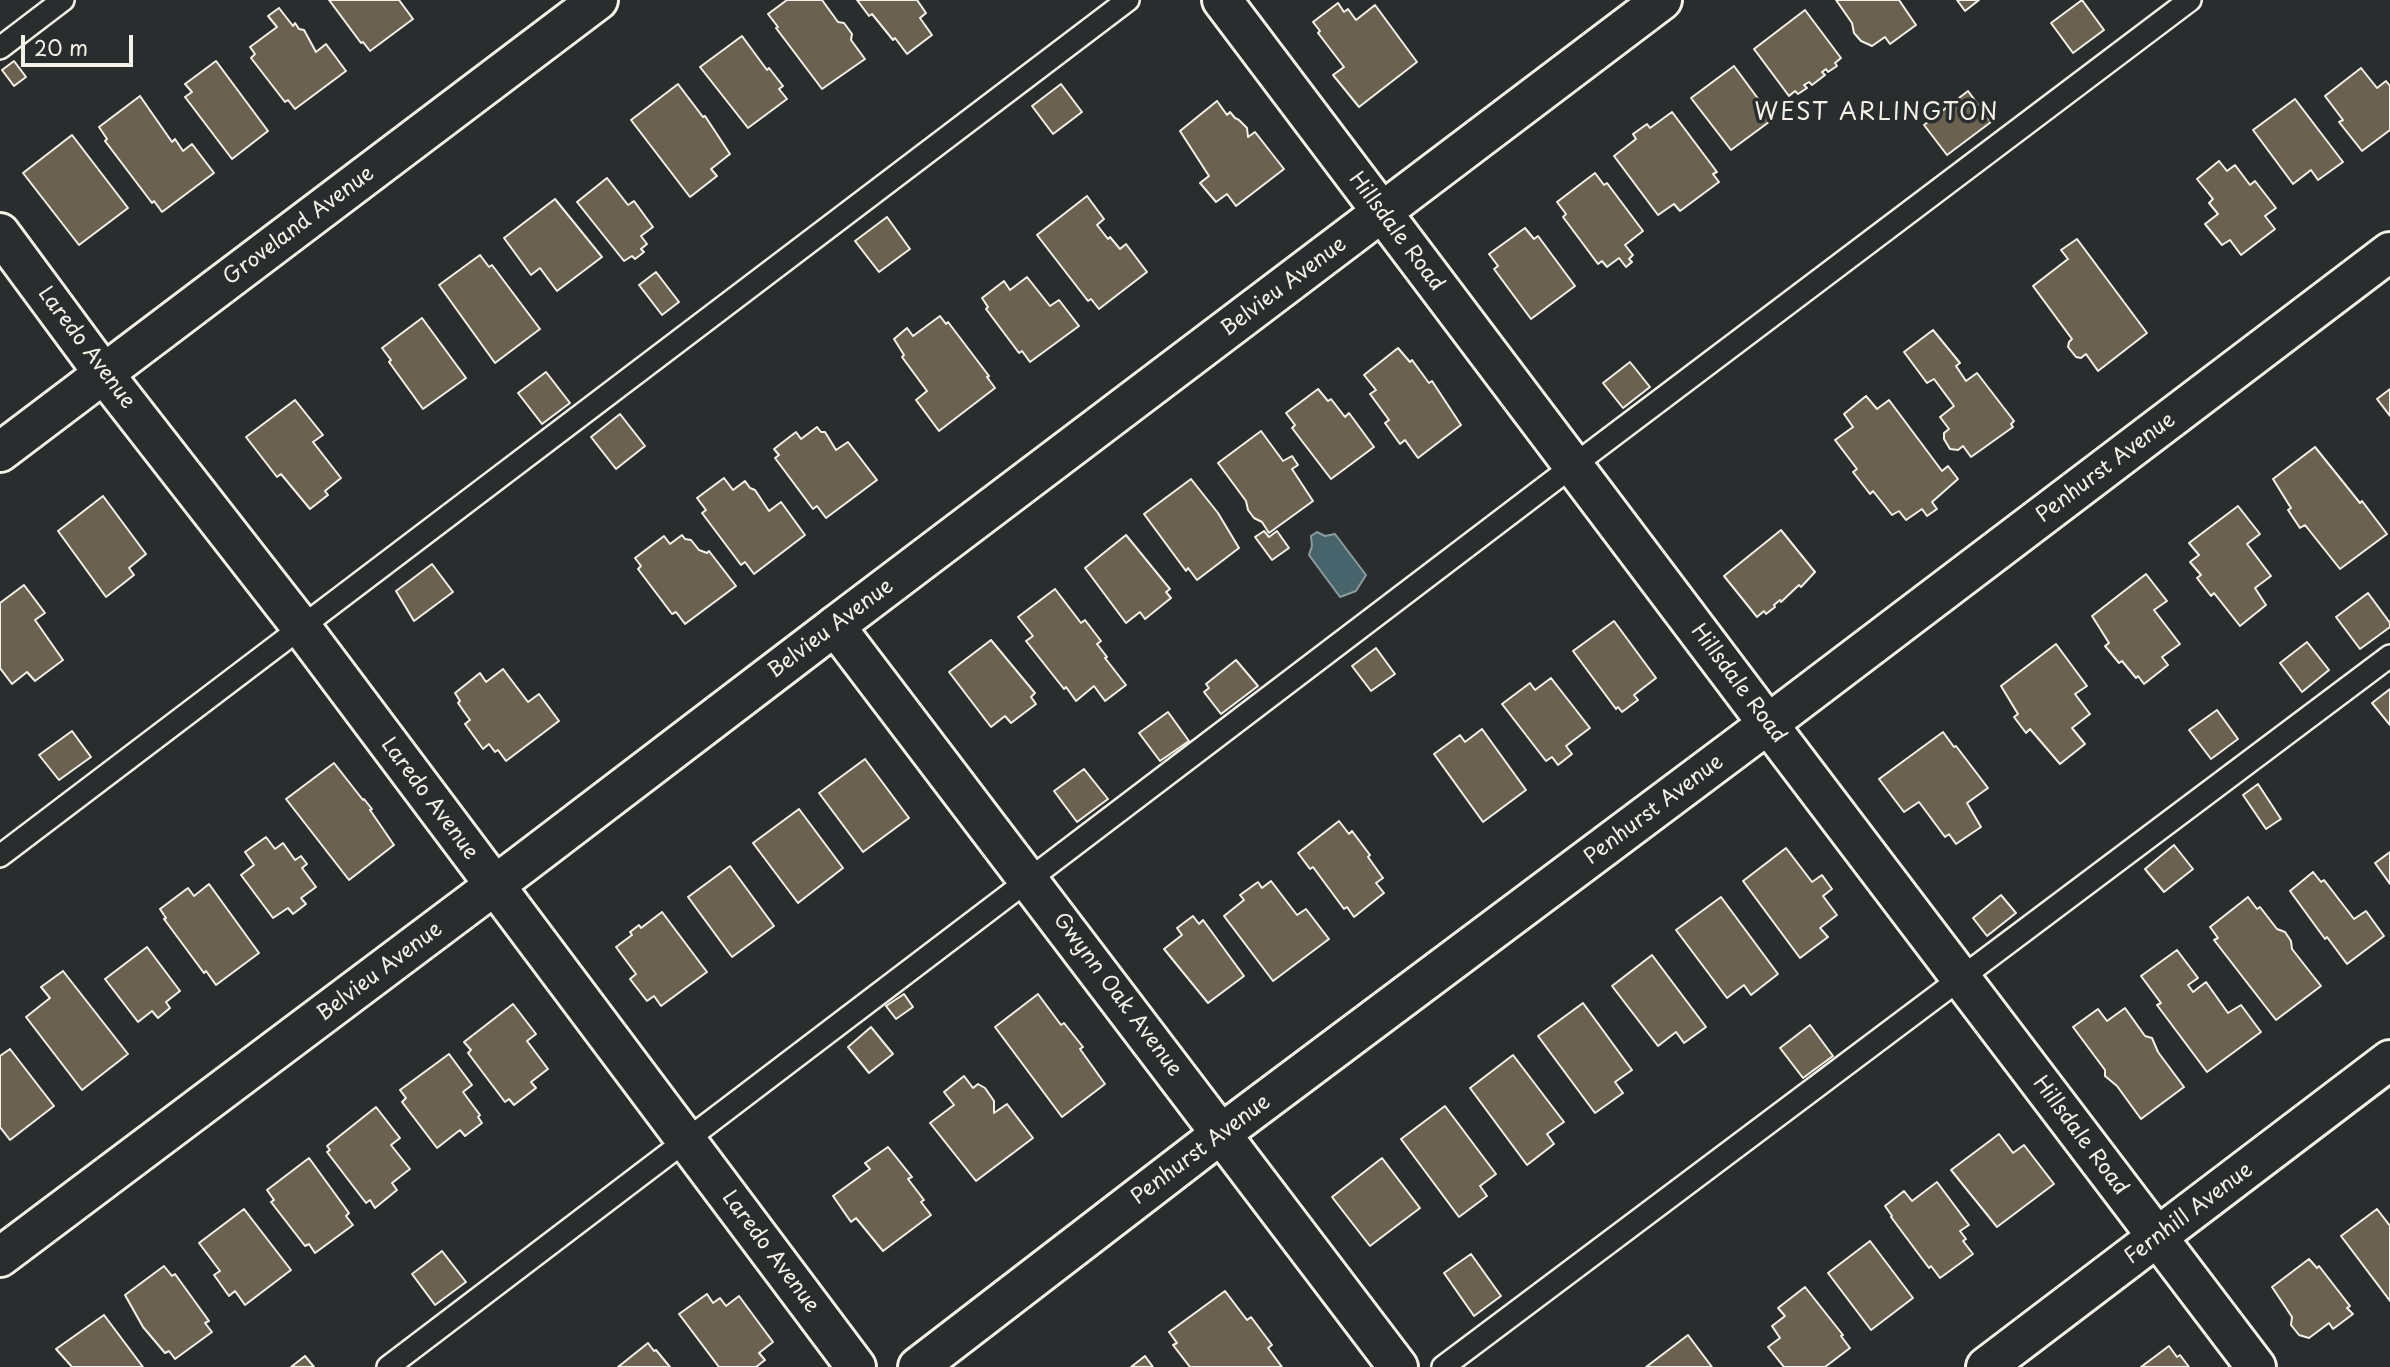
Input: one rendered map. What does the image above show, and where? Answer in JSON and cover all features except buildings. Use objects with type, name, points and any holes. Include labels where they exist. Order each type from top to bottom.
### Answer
[{"type":"street","name":"Groveland Avenue","points":[[0,452],[598,0]]},
{"type":"street","name":"Hillsdale Road","points":[[1222,0],[2256,1367]]},
{"type":"street","name":"Belvieu Avenue","points":[[0,1257],[1662,0]]},
{"type":"street","name":"Laredo Avenue","points":[[0,233],[104,374],[302,628],[856,1367]]},
{"type":"street","name":"Penhurst Avenue","points":[[918,1367],[1222,1133],[1768,724],[2390,251]]},
{"type":"street","name":"Gwynn Oak Avenue","points":[[835,626],[1398,1367]]},
{"type":"street","name":"Fernhill Avenue","points":[[1986,1367],[2390,1060]]},
{"type":"lane","points":[[0,48],[63,0]]},
{"type":"lane","points":[[0,856],[1128,0]]},
{"type":"lane","points":[[388,1367],[2190,0]]},
{"type":"lane","points":[[1443,1367],[2390,656]]},
{"type":"water","points":[[1317,532],[1325,536],[1335,534],[1366,575],[1356,591],[1340,597],[1309,555],[1311,536]]},
{"type":"district","name":"WEST ARLINGTON","points":[[1877,114]]}]
